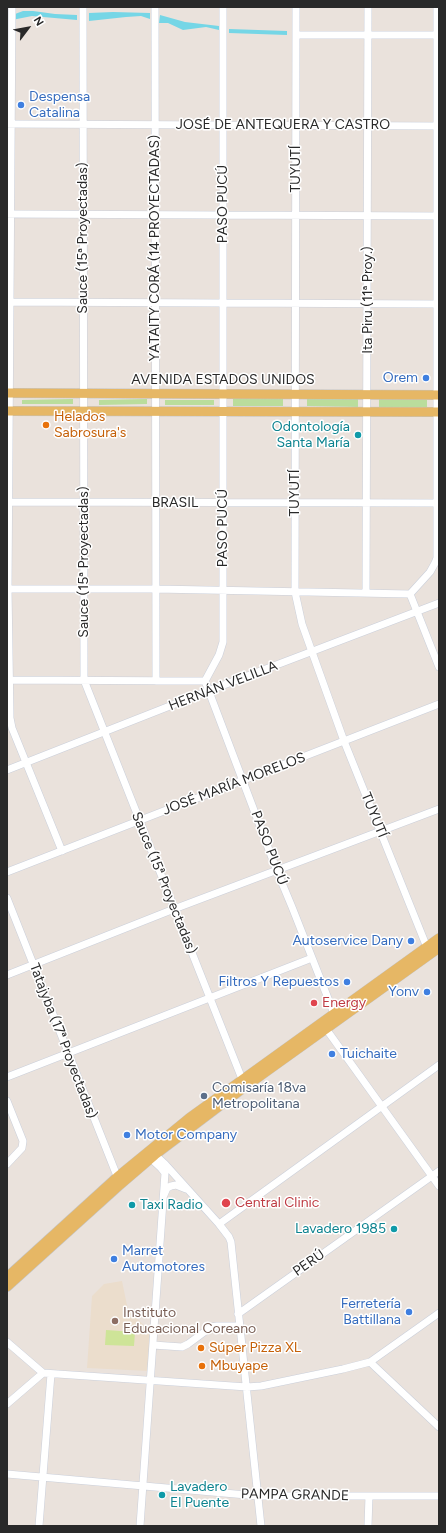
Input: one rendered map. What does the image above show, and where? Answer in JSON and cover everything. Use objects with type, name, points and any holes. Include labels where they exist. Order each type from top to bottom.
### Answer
[{"type":"main road","name":"AVENIDA ESTADOS UNIDOS","points":[[8,393],[438,395]]},
{"type":"main road","points":[[8,411],[438,412]]},
{"type":"main road","points":[[7,1277],[150,1154],[243,1083],[428,950],[439,938]]},
{"type":"main road","points":[[428,950],[439,948]]},
{"type":"main road","points":[[7,1287],[118,1181]]},
{"type":"street","points":[[12,7],[9,124],[8,302],[8,680],[10,718],[12,728],[62,851]]},
{"type":"street","name":"Sauce (15ª Proyectadas)","points":[[83,7],[84,680],[243,1083]]},
{"type":"street","name":"YATAITY CORÁ (14 PROYECTADAS)","points":[[155,7],[156,681]]},
{"type":"street","name":"PASO PUCÚ","points":[[223,7],[223,642],[219,655],[205,681],[277,871],[335,1017]]},
{"type":"street","name":"TUYUTÍ","points":[[296,7],[295,592],[302,624],[344,741],[428,950]]},
{"type":"street","name":"Ita Piru (11ª Proy.)","points":[[366,594],[368,412],[368,7]]},
{"type":"street","points":[[410,594],[436,563],[437,558],[437,7]]},
{"type":"street","points":[[296,35],[438,35]]},
{"type":"street","name":"JOSÉ DE ANTEQUERA Y CASTRO","points":[[9,124],[438,126]]},
{"type":"street","points":[[9,214],[438,216]]},
{"type":"street","points":[[8,302],[438,304]]},
{"type":"street","name":"BRASIL","points":[[8,502],[438,504]]},
{"type":"street","points":[[8,589],[156,589],[410,594]]},
{"type":"street","points":[[410,594],[439,667]]},
{"type":"street","name":"HERNÁN VELILLA","points":[[7,770],[208,691],[439,603]]},
{"type":"street","points":[[8,680],[205,681]]},
{"type":"street","name":"JOSÉ MARÍA MORELOS","points":[[7,872],[439,704]]},
{"type":"street","points":[[7,975],[174,909],[439,809]]},
{"type":"street","name":"Tatajyba (17ª Proyectadas)","points":[[7,898],[118,1181]]},
{"type":"street","points":[[7,1077],[312,958]]},
{"type":"street","points":[[324,1025],[439,1186]]},
{"type":"street","points":[[219,1224],[439,1065]]},
{"type":"street","points":[[7,1101],[23,1141],[22,1148],[7,1164]]},
{"type":"street","points":[[140,1526],[165,1174],[150,1154]]},
{"type":"street","points":[[150,1154],[165,1164],[219,1224],[229,1237],[232,1247],[261,1526]]},
{"type":"street","name":"PERÚ","points":[[238,1314],[439,1171]]},
{"type":"street","points":[[163,1195],[167,1188],[173,1185],[188,1190]]},
{"type":"street","points":[[7,1342],[43,1373],[247,1387],[271,1385],[370,1362],[439,1313]]},
{"type":"street","points":[[153,1345],[182,1347],[211,1327],[240,1326]]},
{"type":"street","points":[[370,1362],[439,1427]]},
{"type":"street","points":[[7,1404],[43,1373]]},
{"type":"street","points":[[39,1526],[51,1374]]},
{"type":"street","name":"PAMPA GRANDE","points":[[7,1474],[258,1496],[439,1496]]},
{"type":"street","points":[[368,1526],[369,1496]]},
{"type":"shaded area","name":"Instituto Educacional Coreano","points":[[122,1281],[128,1310],[151,1332],[149,1371],[87,1368],[92,1296],[104,1284]]},
{"type":"green space","points":[[73,399],[73,404],[22,404],[22,400]]},
{"type":"green space","points":[[147,399],[147,404],[99,405],[99,400]]},
{"type":"green space","points":[[233,399],[283,399],[283,406],[233,406]]},
{"type":"green space","points":[[307,399],[358,399],[358,407],[307,406]]},
{"type":"green space","points":[[379,399],[427,399],[427,407],[379,407]]},
{"type":"green space","points":[[165,400],[214,400],[214,405],[165,405]]},
{"type":"green space","points":[[106,1330],[135,1332],[134,1346],[105,1345]]},
{"type":"water","points":[[23,11],[77,15],[77,20],[32,16],[7,21],[7,17]]},
{"type":"water","points":[[89,13],[150,13],[150,19],[141,16],[89,21]]},
{"type":"water","points":[[160,15],[185,22],[219,26],[219,30],[206,27],[183,30],[168,23],[159,23]]},
{"type":"water","points":[[229,29],[287,31],[287,35],[229,33]]},
{"type":"place","name":"Despensa Catalina","points":[[21,105]]},
{"type":"place","name":"Orem","points":[[426,378]]},
{"type":"place","name":"Helados Sabrosura's","points":[[46,425]]},
{"type":"place","name":"Odontología Santa María","points":[[358,435]]},
{"type":"place","name":"Autoservice Dany","points":[[411,941]]},
{"type":"place","name":"Filtros Y Repuestos","points":[[347,982]]},
{"type":"place","name":"Yonv","points":[[427,992]]},
{"type":"place","name":"Energy","points":[[314,1003]]},
{"type":"place","name":"Tuichaite","points":[[332,1054]]},
{"type":"place","name":"Comisaría 18va Metropolitana","points":[[204,1096]]},
{"type":"place","name":"Motor Company","points":[[127,1135]]},
{"type":"place","name":"Central Clinic","points":[[226,1203]]},
{"type":"place","name":"Taxi Radio","points":[[132,1205]]},
{"type":"place","name":"Lavadero 1985","points":[[394,1229]]},
{"type":"place","name":"Marret Automotores","points":[[114,1259]]},
{"type":"place","name":"Ferretería Battillana","points":[[409,1312]]},
{"type":"place","name":"Instituto Educacional Coreano","points":[[115,1321]]},
{"type":"place","name":"Súper Pizza XL","points":[[201,1348]]},
{"type":"place","name":"Mbuyape","points":[[202,1366]]},
{"type":"place","name":"Lavadero El Puente","points":[[162,1495]]}]
